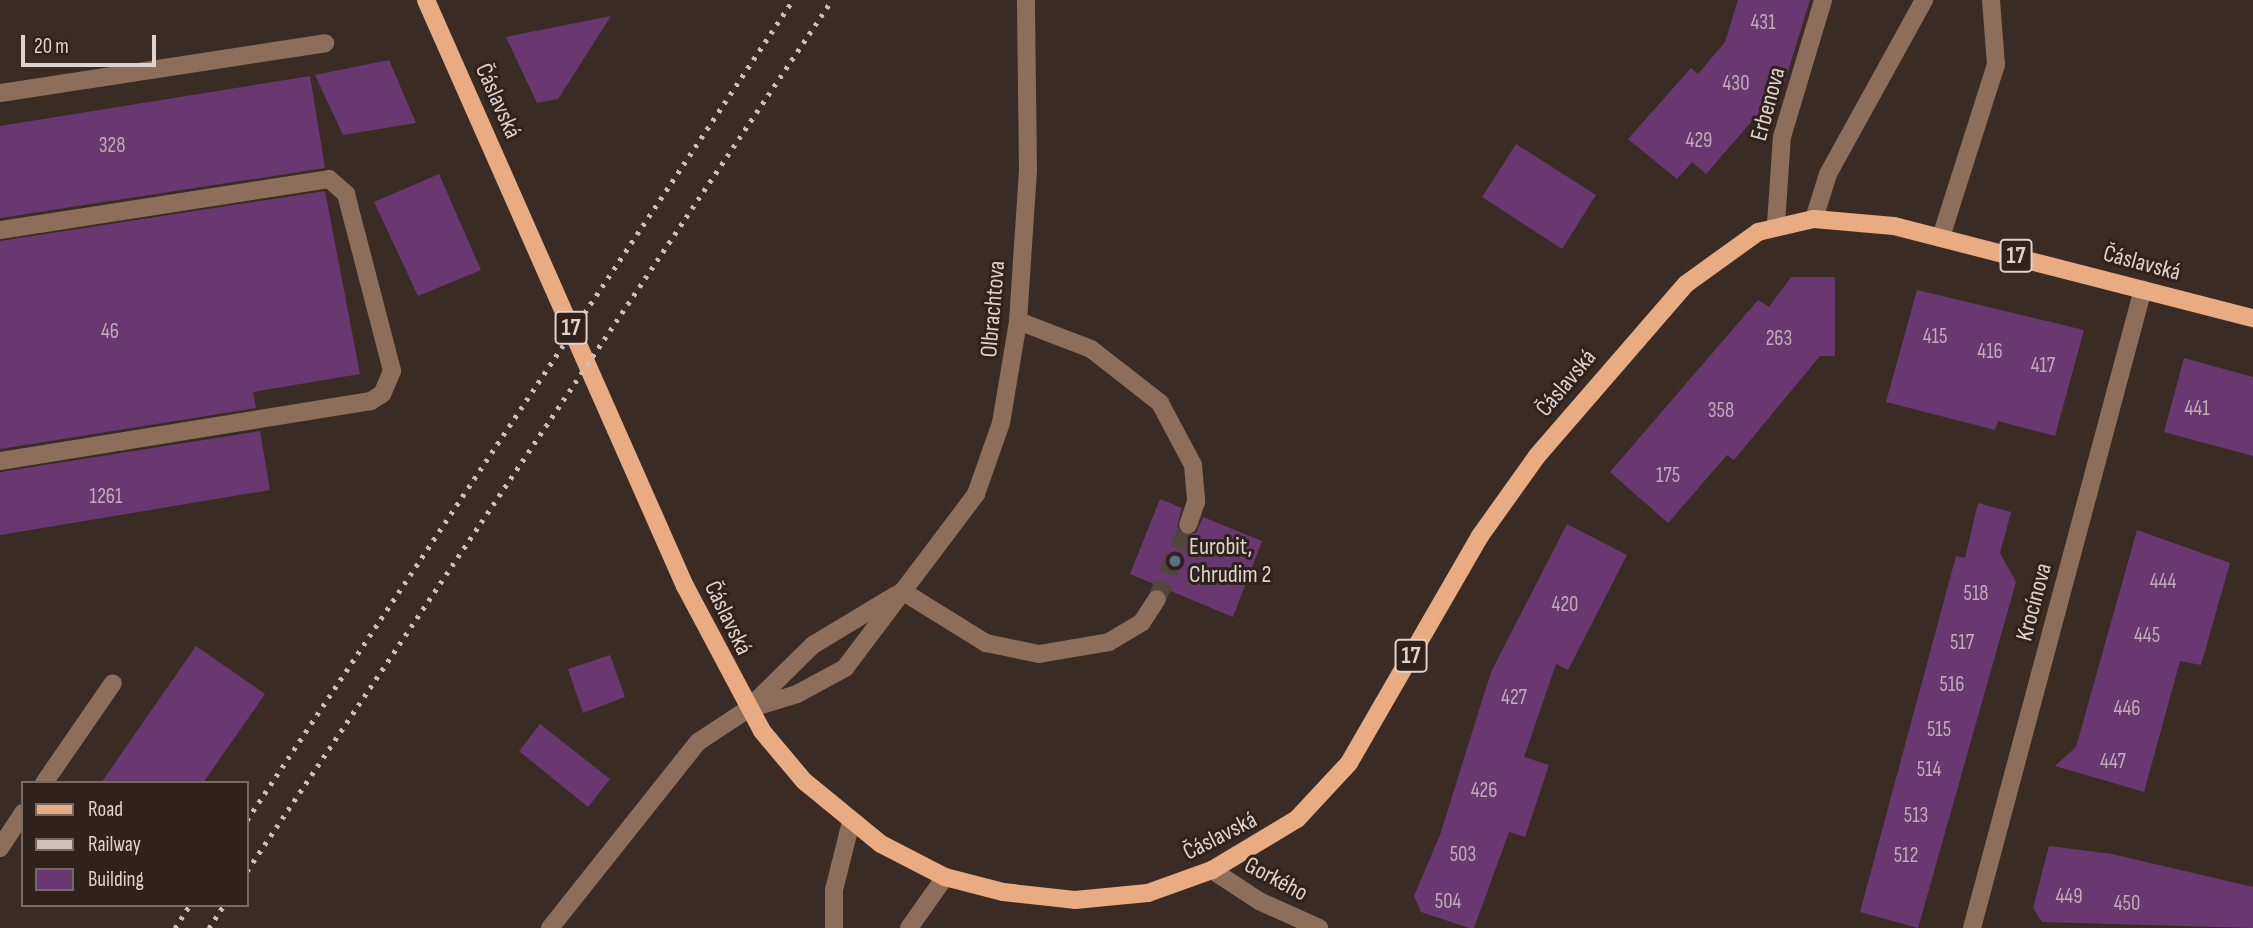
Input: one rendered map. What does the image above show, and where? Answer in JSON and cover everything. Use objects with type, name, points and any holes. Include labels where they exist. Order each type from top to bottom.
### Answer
[{"type":"main road","name":"Čáslavská","points":[[426,0],[685,586],[748,709],[804,781],[851,822],[944,877],[1003,892],[1075,900],[1148,893],[1212,870],[1270,840],[1324,792],[1368,732],[1480,536],[1582,399],[1703,270],[1732,247],[1776,225],[1814,219],[1854,220],[1941,237],[2253,318]]},
{"type":"street","name":"Olbrachtova","points":[[748,709],[797,694],[845,668],[976,494],[1002,422],[1018,321],[1028,171],[1026,0]]},
{"type":"street","name":"Erbenova","points":[[1776,225],[1782,137],[1823,0]]},
{"type":"street","points":[[1814,219],[1833,164],[1924,0]]},
{"type":"street","points":[[1941,237],[1996,65],[1991,0]]},
{"type":"street","points":[[0,93],[325,43]]},
{"type":"street","points":[[0,230],[329,179],[346,194],[392,371],[388,384],[372,401],[0,461]]},
{"type":"street","name":"Krocínova","points":[[1972,928],[2143,289]]},
{"type":"street","points":[[1018,321],[1091,349],[1160,403],[1193,465],[1196,502],[1188,525]]},
{"type":"street","name":"Olbrachtova","points":[[748,709],[813,645],[902,591]]},
{"type":"street","points":[[902,591],[986,643],[1039,654],[1109,642],[1142,622],[1157,600]]},
{"type":"street","points":[[45,781],[113,683]]},
{"type":"street","points":[[550,928],[698,742],[748,709]]},
{"type":"street","points":[[0,848],[21,816]]},
{"type":"street","points":[[834,928],[834,890],[851,822]]},
{"type":"street","name":"Gorkého","points":[[1212,870],[1259,901],[1319,928]]},
{"type":"street","points":[[909,928],[944,877]]},
{"type":"building","points":[[1738,0],[1810,0],[1784,84],[1706,174],[1692,162],[1677,179],[1628,139],[1691,68],[1698,74],[1725,42]]},
{"type":"building","points":[[611,16],[558,99],[537,103],[506,37]]},
{"type":"building","points":[[389,60],[416,123],[343,135],[315,75]]},
{"type":"building","points":[[310,76],[325,168],[0,218],[0,126]]},
{"type":"building","points":[[1516,144],[1596,195],[1562,249],[1482,197]]},
{"type":"building","points":[[439,174],[481,270],[418,296],[374,202]]},
{"type":"building","points":[[325,191],[360,374],[253,392],[256,408],[0,449],[0,241]]},
{"type":"building","points":[[1791,277],[1835,277],[1835,356],[1820,356],[1734,460],[1727,455],[1668,523],[1610,472],[1758,300],[1769,307]]},
{"type":"building","points":[[1917,290],[2084,330],[2055,436],[1998,421],[1995,430],[1886,402]]},
{"type":"building","points":[[2184,358],[2253,377],[2253,456],[2164,432]]},
{"type":"building","points":[[260,431],[270,490],[0,535],[0,472]]},
{"type":"building","points":[[1160,499],[1182,508],[1177,526],[1184,535],[1196,533],[1203,517],[1262,541],[1233,617],[1130,574]]},
{"type":"building","points":[[1978,503],[2011,512],[2000,553],[2016,582],[1918,928],[1860,912],[1956,556],[1965,558]]},
{"type":"building","points":[[1567,524],[1627,555],[1568,670],[1556,664],[1524,757],[1549,765],[1525,837],[1509,832],[1474,928],[1469,928],[1421,912],[1414,896],[1440,835],[1491,672]]},
{"type":"building","points":[[2137,530],[2230,563],[2201,665],[2180,661],[2144,792],[2055,766],[2076,747]]},
{"type":"building","points":[[196,646],[265,694],[204,781],[102,781]]},
{"type":"building","points":[[610,655],[625,697],[583,713],[568,669]]},
{"type":"building","points":[[540,724],[610,779],[588,807],[519,751]]},
{"type":"building","points":[[2049,846],[2112,854],[2253,887],[2253,928],[2042,922],[2033,908]]},
{"type":"tunnel","points":[[1157,599],[1188,525]]},
{"type":"railway","points":[[248,818],[793,0]]},
{"type":"railway","points":[[248,870],[832,0]]},
{"type":"railway","points":[[175,928],[189,907]]},
{"type":"railway","points":[[209,928],[223,907]]},
{"type":"place","name":"Eurobit, Chrudim 2","points":[[1175,561]]}]
